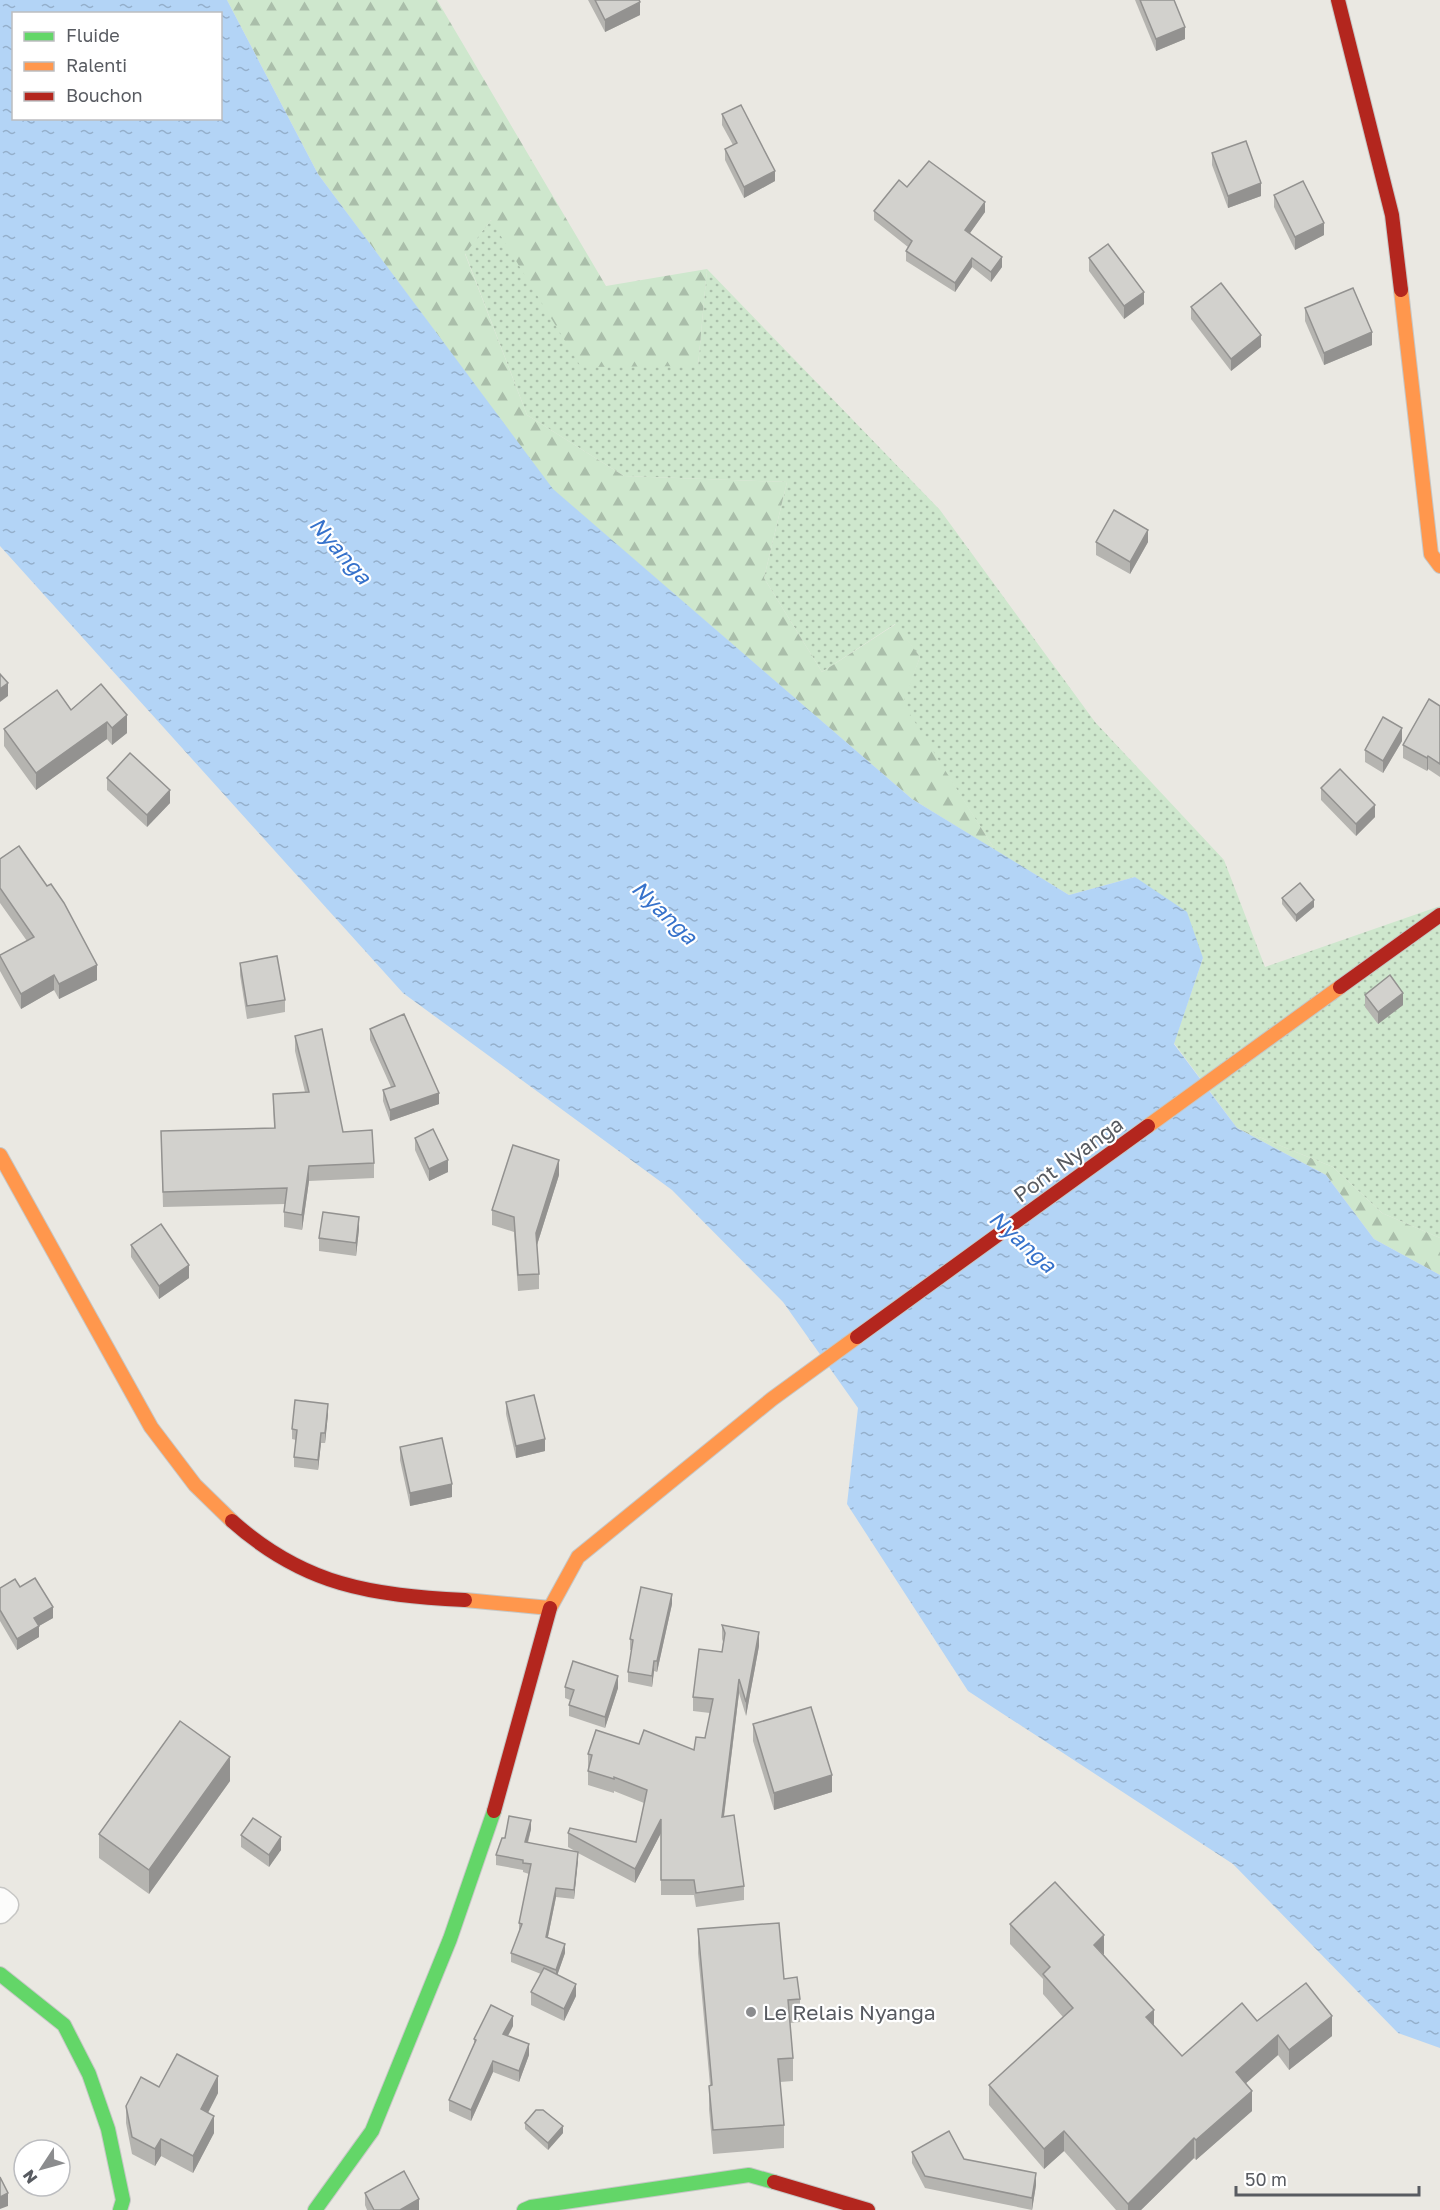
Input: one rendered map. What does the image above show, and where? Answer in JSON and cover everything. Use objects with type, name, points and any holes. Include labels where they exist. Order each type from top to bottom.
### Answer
[{"type":"main road","points":[[1338,0],[1392,215],[1431,554],[1440,566]]},
{"type":"main road","name":"Pont Nyanga","points":[[315,2210],[372,2131],[450,1939],[491,1821],[550,1608],[578,1557],[772,1399],[1440,915]]},
{"type":"main road","points":[[0,1155],[151,1427],[177,1466],[197,1489],[238,1528],[283,1559],[325,1579],[372,1592],[418,1598],[550,1608]]},
{"type":"main road","points":[[0,1974],[64,2025],[84,2064],[108,2129],[123,2200],[120,2210]]},
{"type":"main road","points":[[524,2210],[531,2207],[749,2175],[868,2210]]},
{"type":"street","points":[[0,1900],[6,1905],[0,1911]]},
{"type":"green space","points":[[227,0],[437,0],[606,286],[707,269],[698,366],[581,367],[491,220],[465,254],[527,415],[624,476],[787,482],[764,578],[822,672],[896,624],[920,657],[903,703],[995,850],[912,799],[552,489],[318,174]]},
{"type":"green space","points":[[491,220],[698,366],[707,269],[940,510],[1095,722],[1224,860],[1265,967],[1440,906],[1440,1238],[1382,1213],[1333,1167],[1237,1128],[1174,1043],[1203,958],[1135,877],[1069,895],[995,850],[902,703],[920,657],[895,624],[822,672],[764,578],[787,482],[624,476],[527,415],[465,253]]},
{"type":"green space","points":[[1237,1128],[1333,1167],[1382,1213],[1440,1238],[1440,1275],[1374,1239],[1326,1175]]},
{"type":"water","name":"Nyanga","points":[[0,0],[227,0],[318,174],[553,489],[912,799],[1069,895],[1135,877],[1187,912],[1203,958],[1174,1044],[1237,1128],[1326,1175],[1374,1239],[1440,1275],[1440,2048],[1398,2033],[1233,1864],[968,1691],[847,1504],[858,1408],[783,1302],[672,1190],[403,993],[0,546]]},
{"type":"building","points":[[595,0],[639,0],[640,2],[605,20]]},
{"type":"building","points":[[1140,0],[1174,0],[1185,27],[1156,39]]},
{"type":"building","points":[[741,105],[775,171],[744,187],[725,149],[737,143],[722,114]]},
{"type":"building","points":[[1246,141],[1261,183],[1228,196],[1212,153]]},
{"type":"building","points":[[929,161],[985,202],[965,230],[1002,257],[991,272],[972,258],[955,283],[906,251],[912,241],[874,211],[899,180],[907,187]]},
{"type":"building","points":[[1303,181],[1324,223],[1295,237],[1274,195]]},
{"type":"building","points":[[1108,244],[1144,292],[1124,306],[1089,258]]},
{"type":"building","points":[[1221,283],[1261,335],[1231,359],[1191,307]]},
{"type":"building","points":[[1353,288],[1372,332],[1324,353],[1305,308]]},
{"type":"building","points":[[1114,510],[1148,530],[1130,562],[1096,542]]},
{"type":"building","points":[[0,674],[8,683],[0,689]]},
{"type":"building","points":[[101,684],[127,715],[112,728],[107,722],[36,773],[4,729],[57,690],[71,710]]},
{"type":"building","points":[[1429,699],[1440,706],[1440,764],[1403,745]]},
{"type":"building","points":[[1383,717],[1402,728],[1383,761],[1365,750]]},
{"type":"building","points":[[130,753],[170,790],[147,815],[107,778]]},
{"type":"building","points":[[1340,769],[1375,805],[1356,824],[1321,788]]},
{"type":"building","points":[[19,846],[47,886],[51,884],[64,903],[97,965],[59,984],[54,975],[21,994],[0,956],[34,937],[0,888],[0,859]]},
{"type":"building","points":[[1300,883],[1314,900],[1296,915],[1282,898]]},
{"type":"building","points":[[277,956],[285,1000],[247,1006],[240,963]]},
{"type":"building","points":[[1390,975],[1403,993],[1378,1012],[1365,995]]},
{"type":"building","points":[[404,1014],[439,1093],[390,1110],[383,1090],[395,1086],[370,1029]]},
{"type":"building","points":[[322,1029],[343,1132],[372,1130],[374,1163],[309,1166],[302,1215],[284,1212],[287,1188],[163,1192],[161,1131],[275,1128],[273,1094],[309,1092],[295,1036]]},
{"type":"building","points":[[433,1129],[448,1160],[429,1169],[415,1138]]},
{"type":"building","points":[[513,1145],[559,1160],[536,1233],[539,1274],[518,1275],[514,1217],[492,1210]]},
{"type":"building","points":[[323,1212],[359,1217],[356,1243],[319,1238]]},
{"type":"building","points":[[161,1224],[189,1265],[159,1286],[131,1245]]},
{"type":"building","points":[[534,1395],[545,1439],[516,1446],[506,1402]]},
{"type":"building","points":[[295,1400],[328,1404],[325,1433],[321,1433],[318,1460],[294,1457],[297,1430],[292,1429]]},
{"type":"building","points":[[442,1438],[452,1484],[410,1493],[400,1447]]},
{"type":"building","points":[[35,1578],[53,1607],[34,1618],[39,1626],[17,1639],[0,1610],[0,1588],[15,1579],[20,1587]]},
{"type":"building","points":[[641,1587],[672,1594],[652,1676],[628,1672],[633,1640],[630,1639]]},
{"type":"building","points":[[722,1625],[759,1632],[746,1702],[739,1679],[722,1817],[734,1815],[744,1886],[696,1893],[694,1880],[661,1880],[661,1819],[635,1869],[568,1833],[570,1828],[636,1842],[647,1790],[614,1777],[614,1779],[588,1771],[592,1755],[588,1754],[596,1730],[639,1744],[644,1730],[694,1750],[696,1737],[705,1738],[713,1699],[693,1697],[699,1649],[722,1652],[725,1633]]},
{"type":"building","points":[[573,1661],[618,1676],[605,1717],[569,1705],[574,1690],[565,1687]]},
{"type":"building","points":[[811,1707],[832,1775],[774,1793],[753,1724]]},
{"type":"building","points":[[180,1721],[230,1757],[149,1870],[99,1834]]},
{"type":"building","points":[[509,1816],[531,1820],[525,1842],[578,1852],[574,1890],[556,1888],[546,1937],[565,1944],[556,1970],[511,1953],[522,1924],[519,1923],[531,1864],[523,1863],[523,1860],[496,1855],[502,1838],[505,1838]]},
{"type":"building","points":[[253,1818],[281,1837],[269,1855],[241,1835]]},
{"type":"building","points":[[1055,1882],[1104,1935],[1094,1945],[1154,2010],[1146,2017],[1182,2056],[1242,2003],[1257,2021],[1306,1983],[1332,2016],[1289,2050],[1278,2035],[1236,2072],[1252,2091],[1196,2140],[1194,2138],[1128,2204],[1064,2131],[1044,2149],[989,2085],[1073,2008],[1043,1974],[1050,1967],[1010,1924]]},
{"type":"building","points":[[779,1923],[784,1979],[797,1977],[800,1999],[788,2000],[793,2058],[778,2059],[784,2125],[713,2130],[709,2086],[712,2085],[698,1929]]},
{"type":"building","points":[[544,1968],[576,1984],[564,2009],[531,1992]]},
{"type":"building","points":[[491,2005],[513,2016],[503,2034],[529,2044],[519,2071],[493,2061],[471,2110],[449,2100],[476,2040],[474,2039]]},
{"type":"building","points":[[177,2054],[218,2076],[201,2109],[214,2116],[193,2156],[161,2139],[155,2149],[132,2137],[126,2106],[141,2077],[159,2087]]},
{"type":"building","points":[[536,2110],[543,2110],[563,2126],[548,2143],[525,2123]]},
{"type":"building","points":[[949,2131],[964,2159],[1036,2173],[1032,2198],[925,2176],[912,2152]]},
{"type":"building","points":[[404,2171],[419,2199],[400,2210],[374,2210],[365,2193]]},
{"type":"building","points":[[0,2177],[8,2193],[0,2197]]},
{"type":"traffic: fast","points":[[315,2210],[372,2131],[450,1939],[494,1811]]},
{"type":"traffic: fast","points":[[0,1974],[64,2025],[89,2074],[108,2129],[123,2200],[120,2210]]},
{"type":"traffic: fast","points":[[524,2210],[531,2207],[749,2175],[774,2182]]},
{"type":"traffic: slow","points":[[1401,290],[1431,554],[1440,566]]},
{"type":"traffic: slow","points":[[1148,1126],[1340,987]]},
{"type":"traffic: slow","points":[[0,1155],[151,1427],[195,1485],[232,1521]]},
{"type":"traffic: slow","points":[[465,1600],[550,1608],[578,1557],[772,1399],[857,1337]]},
{"type":"traffic: jam","points":[[1338,0],[1392,215],[1401,290]]},
{"type":"traffic: jam","points":[[1340,987],[1440,915]]},
{"type":"traffic: jam","points":[[857,1337],[1148,1126]]},
{"type":"traffic: jam","points":[[232,1521],[259,1543],[286,1560],[341,1583],[399,1595],[465,1600]]},
{"type":"traffic: jam","points":[[494,1811],[550,1608]]},
{"type":"traffic: jam","points":[[774,2182],[868,2210]]},
{"type":"place","name":"Le Relais Nyanga","points":[[751,2012]]}]
